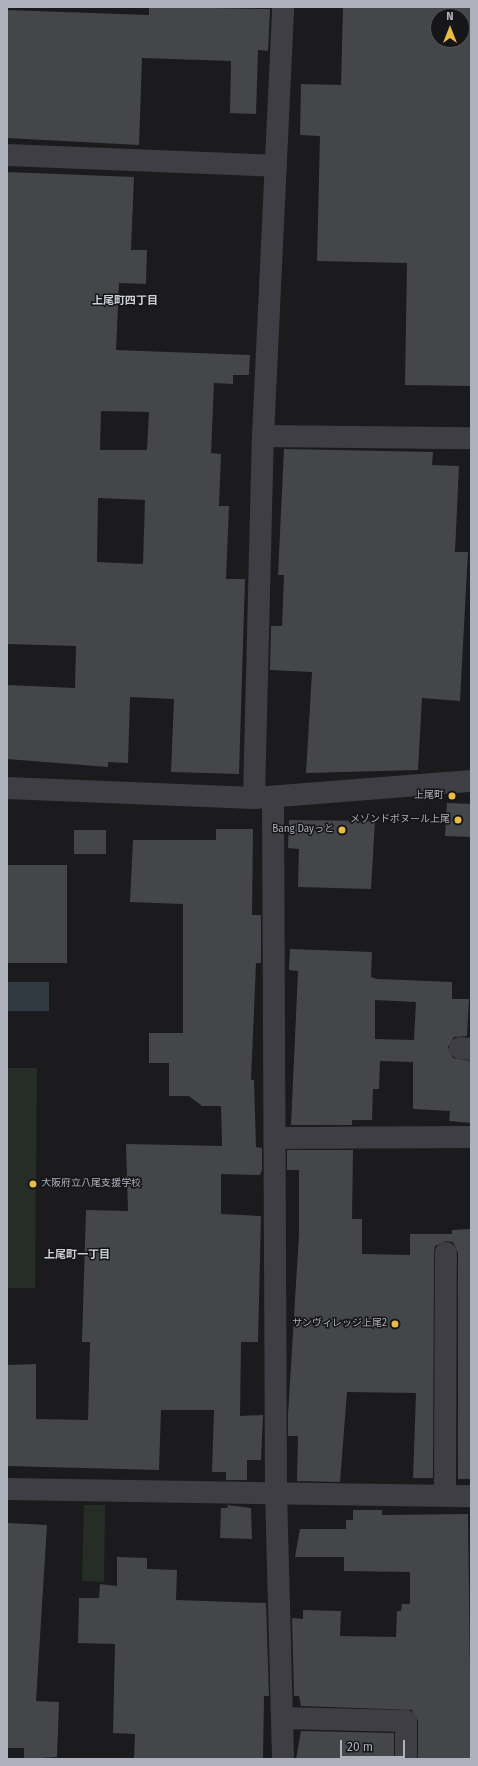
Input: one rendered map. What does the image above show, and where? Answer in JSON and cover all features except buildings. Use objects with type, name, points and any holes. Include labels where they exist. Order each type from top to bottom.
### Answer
[{"type":"street","points":[[283,7],[263,436],[263,797],[275,1138],[276,1491],[283,1759]]},
{"type":"street","points":[[7,155],[276,166]]},
{"type":"street","points":[[263,436],[471,438]]},
{"type":"street","points":[[7,788],[263,797],[471,781]]},
{"type":"street","points":[[275,1138],[471,1136]]},
{"type":"street","points":[[445,1495],[446,1253]]},
{"type":"street","points":[[7,1489],[276,1491],[471,1496]]},
{"type":"street","points":[[282,1718],[406,1721],[406,1759]]},
{"type":"shaded area","points":[[7,982],[49,982],[49,1011],[7,1011]]},
{"type":"shaded area","points":[[7,1068],[37,1068],[35,1288],[7,1288]]},
{"type":"shaded area","points":[[84,1505],[105,1505],[104,1582],[82,1581]]},
{"type":"place","name":"上尾町","points":[[452,796]]},
{"type":"place","name":"メゾンドボヌール上尾","points":[[458,820]]},
{"type":"place","name":"Bang Dayっと","points":[[342,830]]},
{"type":"place","name":"大阪府立八尾支援学校","points":[[33,1184]]},
{"type":"place","name":"サンヴィレッジ上尾2","points":[[395,1324]]},
{"type":"district","name":"上尾町四丁目","points":[[125,301]]},
{"type":"district","name":"上尾町一丁目","points":[[77,1255]]}]
